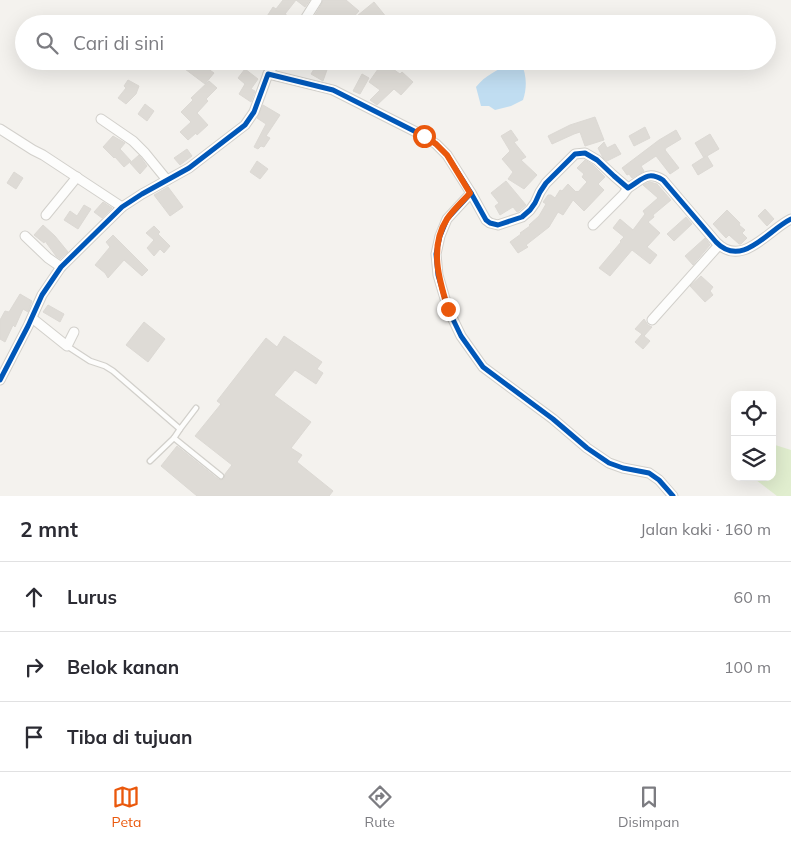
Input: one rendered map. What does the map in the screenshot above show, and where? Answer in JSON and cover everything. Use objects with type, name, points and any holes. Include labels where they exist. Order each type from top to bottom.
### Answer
[{"type":"street","points":[[308,15],[317,0]]},
{"type":"street","points":[[0,380],[3,370],[32,318],[42,295],[61,268],[122,207],[190,168],[245,125],[254,112],[270,70]]},
{"type":"street","points":[[268,74],[333,90],[424,136],[436,144],[447,155],[486,220],[490,223],[498,225],[522,217],[536,203],[546,183],[575,154],[585,153],[598,160],[628,188]]},
{"type":"street","points":[[101,119],[133,141],[167,180]]},
{"type":"street","points":[[0,129],[44,155],[122,207]]},
{"type":"street","points":[[593,226],[628,188],[648,175],[657,176],[663,180],[719,245],[728,250],[738,252],[750,248],[782,223],[791,219]]},
{"type":"street","points":[[46,215],[77,177]]},
{"type":"street","points":[[470,193],[447,219],[440,236],[436,254],[438,274],[448,309],[461,336],[483,367],[587,448],[610,463],[623,468],[649,473],[659,480],[673,496]]},
{"type":"street","points":[[25,236],[61,268]]},
{"type":"street","points":[[652,320],[719,245]]},
{"type":"street","points":[[32,318],[68,346],[74,332]]},
{"type":"lane","points":[[68,346],[90,361],[113,371],[180,429]]},
{"type":"lane","points":[[150,461],[174,438],[196,408]]},
{"type":"lane","points":[[174,438],[221,476]]},
{"type":"green space","points":[[776,445],[791,450],[791,496],[777,496],[757,481],[776,481]]},
{"type":"water","points":[[498,70],[523,70],[526,86],[523,100],[511,106],[495,110],[489,106],[481,106],[476,87],[489,75]]},
{"type":"building","points":[[283,0],[296,0],[285,14],[286,15],[268,15],[273,7],[276,9]]},
{"type":"building","points":[[296,0],[310,0],[305,7]]},
{"type":"building","points":[[323,0],[346,0],[359,11],[355,15],[315,15]]},
{"type":"building","points":[[374,2],[385,15],[358,15]]},
{"type":"building","points":[[186,70],[210,70],[214,73],[205,84]]},
{"type":"building","points":[[246,70],[258,79],[251,89],[255,91],[251,102],[239,94],[245,84],[238,78]]},
{"type":"building","points":[[313,70],[327,70],[323,81],[311,74]]},
{"type":"building","points":[[377,70],[394,70],[400,74],[402,72],[413,82],[401,95],[394,89],[377,105],[370,100],[380,90],[369,82]]},
{"type":"building","points":[[362,74],[369,78],[360,94],[353,91]]},
{"type":"building","points":[[128,80],[139,86],[136,94],[126,104],[118,98],[126,88],[124,86]]},
{"type":"building","points":[[209,81],[217,88],[206,99],[208,101],[197,113],[208,125],[188,140],[180,132],[191,122],[181,112],[193,100],[191,98]]},
{"type":"building","points":[[145,104],[154,111],[147,121],[138,114]]},
{"type":"building","points":[[263,105],[280,115],[266,136],[270,138],[264,147],[261,146],[258,149],[254,147],[266,124],[257,118]]},
{"type":"building","points":[[595,117],[604,140],[585,146],[580,132],[552,144],[548,136],[570,125]]},
{"type":"building","points":[[645,127],[650,138],[634,146],[629,136]]},
{"type":"building","points":[[511,130],[518,140],[514,142],[526,157],[521,160],[537,175],[524,189],[508,179],[513,172],[502,159],[510,151],[501,136]]},
{"type":"building","points":[[676,130],[681,139],[665,150],[679,168],[670,174],[656,156],[641,166],[644,171],[632,178],[629,174],[627,175],[622,168],[659,140]]},
{"type":"building","points":[[710,134],[719,149],[707,156],[713,166],[698,175],[692,165],[704,157],[695,143]]},
{"type":"building","points":[[113,136],[125,143],[120,149],[131,161],[124,167],[103,147]]},
{"type":"building","points":[[604,142],[607,148],[615,144],[621,154],[607,161],[603,158],[598,148]]},
{"type":"building","points":[[187,149],[192,156],[180,165],[174,158]]},
{"type":"building","points":[[139,155],[147,166],[140,174],[130,163]]},
{"type":"building","points":[[585,160],[605,177],[598,184],[604,190],[584,211],[573,200],[563,215],[558,212],[549,227],[526,245],[528,247],[518,253],[510,242],[539,216],[546,204],[543,202],[548,195],[555,198],[560,190],[562,191],[568,184],[578,192],[587,182],[582,177],[584,174],[577,168]]},
{"type":"building","points":[[257,161],[268,169],[260,179],[250,172]]},
{"type":"building","points":[[14,172],[23,178],[16,189],[7,183]]},
{"type":"building","points":[[506,181],[526,205],[517,212],[513,207],[500,215],[495,206],[499,203],[491,193]]},
{"type":"building","points":[[650,182],[657,184],[671,200],[653,215],[654,217],[648,222],[660,233],[647,247],[657,255],[650,264],[632,250],[610,276],[599,268],[624,237],[613,228],[620,219],[633,230],[645,214],[643,211],[658,198],[643,185]]},
{"type":"building","points":[[168,187],[183,207],[170,216],[154,195]]},
{"type":"building","points":[[103,202],[112,208],[102,218],[94,212]]},
{"type":"building","points":[[84,205],[91,209],[78,229],[64,220],[70,211],[77,216]]},
{"type":"building","points":[[765,209],[774,219],[767,226],[758,216]]},
{"type":"building","points":[[727,210],[745,230],[742,233],[747,238],[741,244],[729,235],[726,238],[713,224]]},
{"type":"building","points":[[686,217],[692,224],[674,241],[667,234]]},
{"type":"building","points":[[43,225],[68,252],[60,259],[45,241],[44,243],[34,235]]},
{"type":"building","points":[[154,226],[160,232],[158,234],[170,246],[164,253],[160,249],[154,256],[147,248],[154,240],[146,233]]},
{"type":"building","points":[[113,235],[148,270],[142,276],[124,260],[108,278],[95,265],[110,247],[106,242]]},
{"type":"building","points":[[705,238],[710,245],[693,265],[685,256]]},
{"type":"building","points":[[701,276],[713,287],[710,291],[713,295],[705,302],[690,286]]},
{"type":"building","points":[[20,294],[32,301],[28,312],[23,309],[15,327],[13,325],[5,342],[0,339],[0,320],[5,311],[9,312]]},
{"type":"building","points":[[48,305],[64,314],[60,322],[43,312]]},
{"type":"building","points":[[644,319],[652,327],[644,336],[650,341],[643,349],[635,342],[642,334],[635,329]]},
{"type":"building","points":[[144,322],[165,339],[148,362],[126,345]]},
{"type":"building","points":[[284,336],[322,362],[317,369],[323,373],[316,384],[295,370],[274,395],[311,422],[291,448],[302,455],[297,462],[333,491],[329,496],[197,496],[161,466],[177,446],[218,479],[224,479],[225,474],[232,465],[195,436],[221,404],[217,401],[266,338],[277,347]]},
{"type":"cycle path","points":[[0,380],[42,295],[61,267],[122,207],[189,168],[245,125],[254,112],[268,74],[333,90],[424,136],[447,155],[471,193]]},
{"type":"cycle path","points":[[673,496],[659,480],[649,473],[609,463],[483,367],[461,336],[448,309],[438,275],[436,254],[440,236],[447,219],[471,193],[486,220],[490,223],[498,225],[522,217],[535,203],[546,183],[575,154],[585,153],[597,160],[628,188],[649,176],[663,180],[716,242],[726,249],[735,251],[755,245],[791,219]]},
{"type":"route","points":[[424,136],[447,155],[470,193],[447,219],[440,236],[436,254],[438,274],[448,309]]}]
